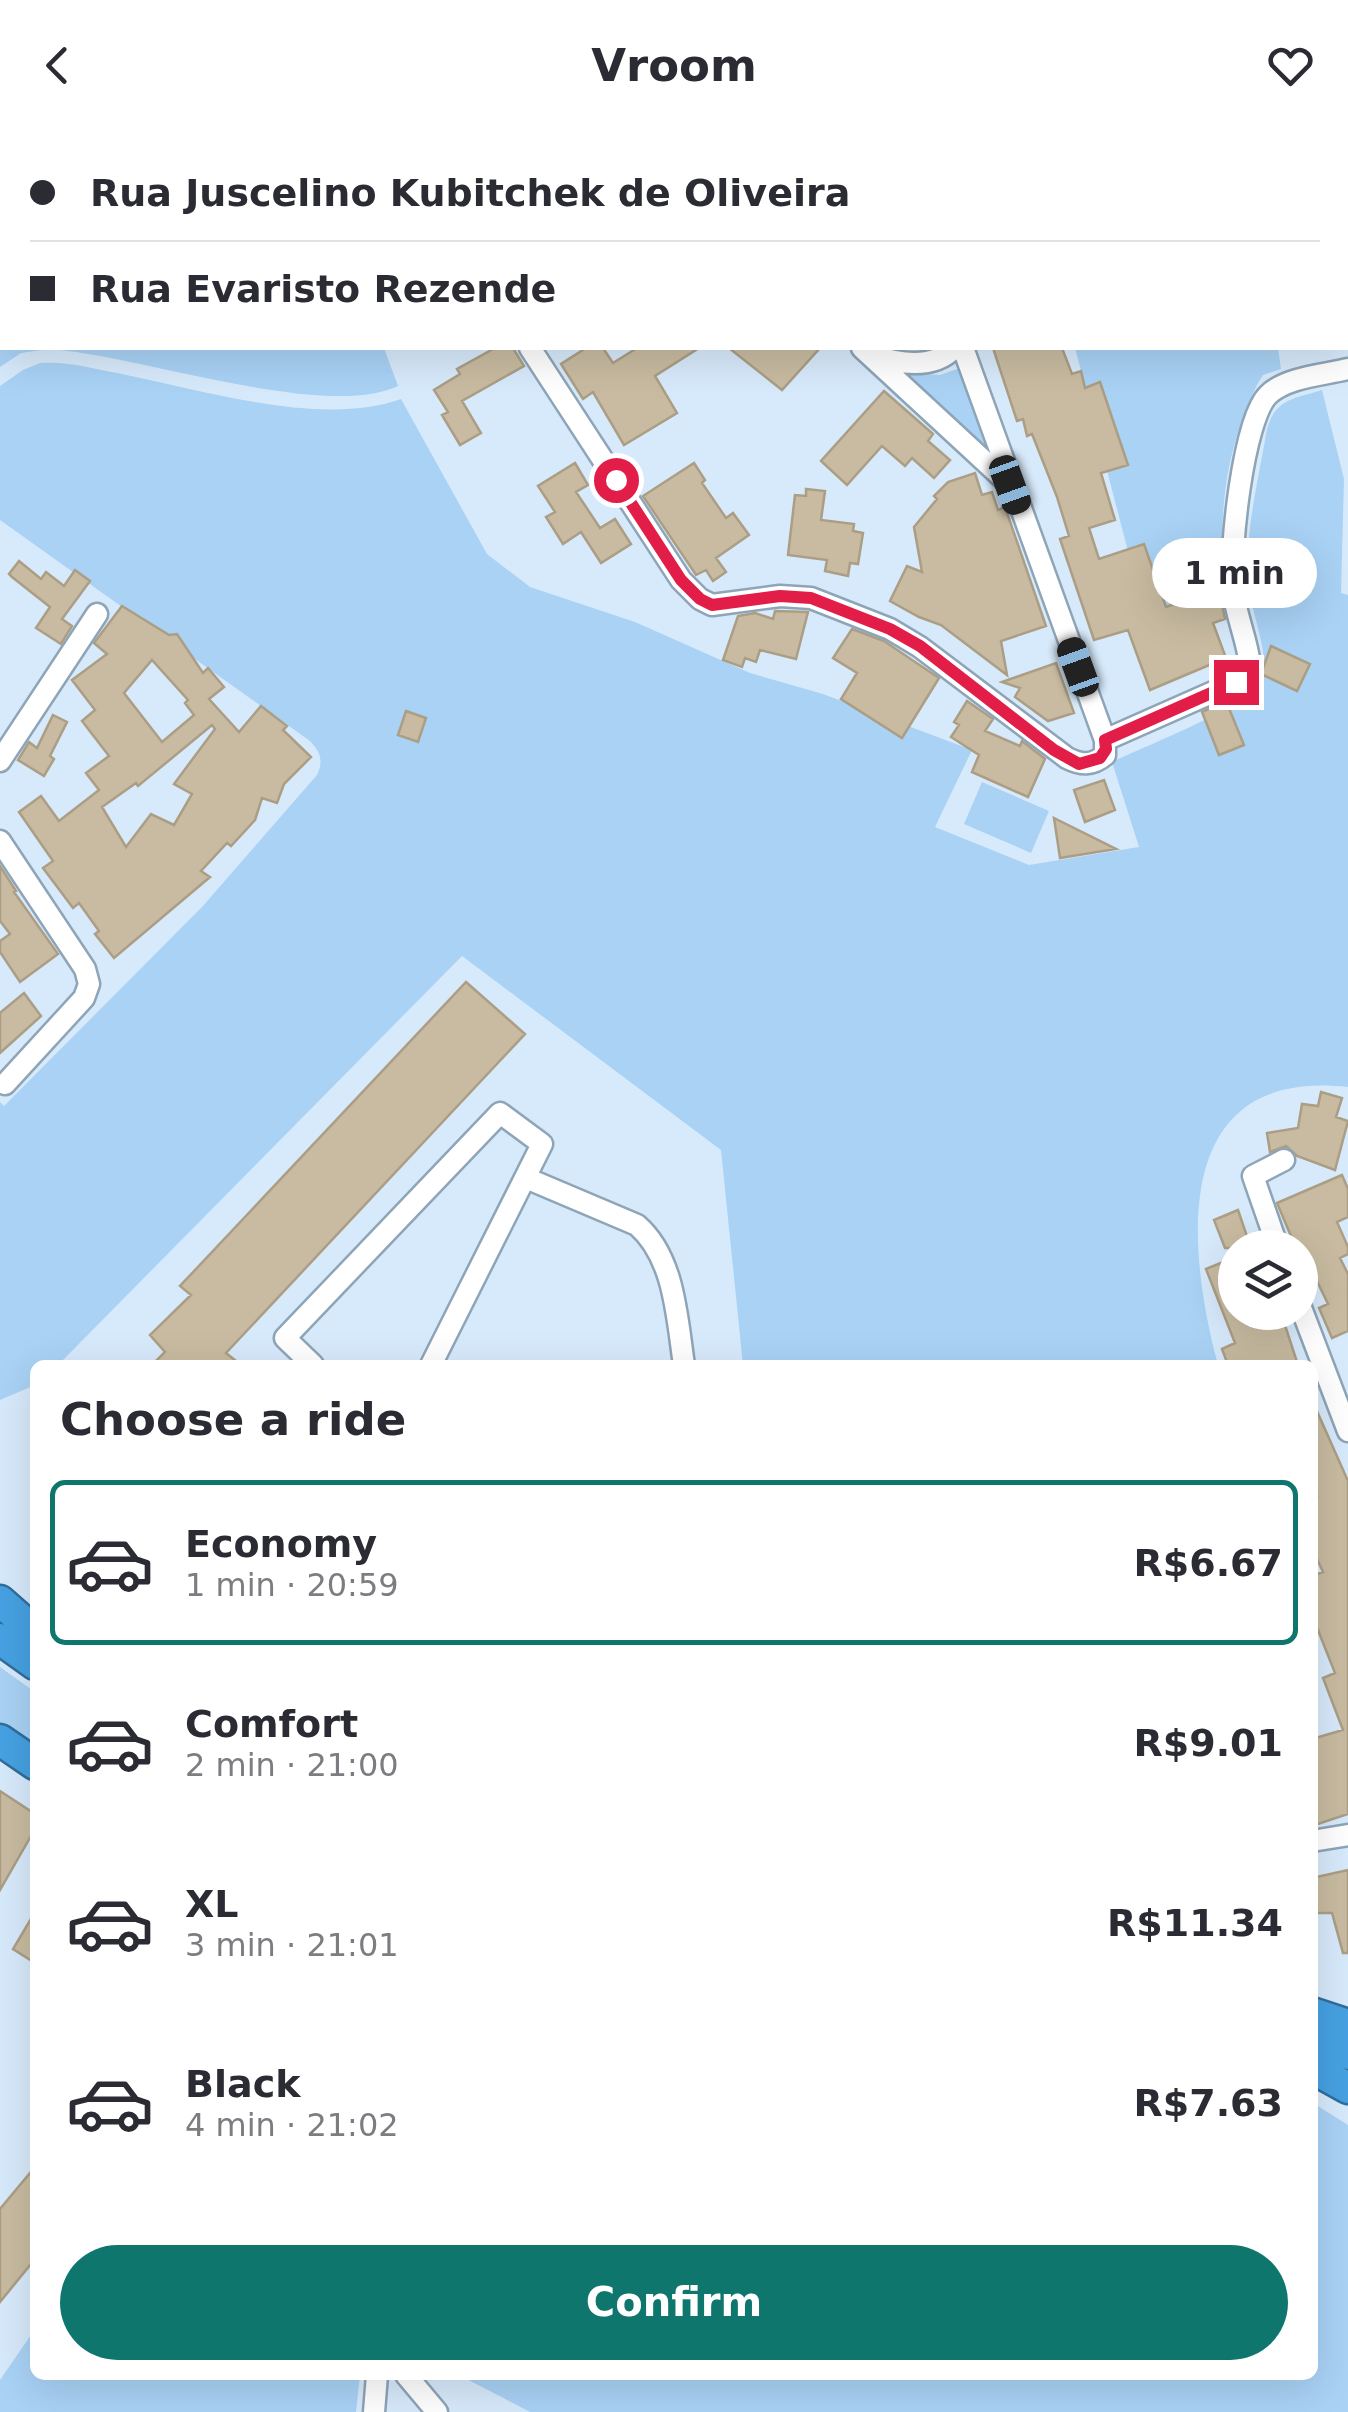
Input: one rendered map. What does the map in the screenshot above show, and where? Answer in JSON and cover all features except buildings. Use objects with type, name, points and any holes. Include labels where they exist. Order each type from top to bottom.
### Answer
[{"type":"highway","points":[[0,1584],[30,1605]]},
{"type":"highway","points":[[0,1601],[30,1628]]},
{"type":"highway","points":[[0,1639],[30,1660]]},
{"type":"highway","points":[[0,1740],[30,1761]]},
{"type":"highway","points":[[1318,2015],[1348,2025]]},
{"type":"highway","points":[[1318,2038],[1348,2054]]},
{"type":"highway","points":[[1318,2071],[1348,2088]]},
{"type":"street","points":[[153,130],[169,130]]},
{"type":"street","points":[[531,350],[681,580],[700,599],[712,605],[780,596],[811,598],[840,608],[920,646],[1067,758],[1079,764],[1095,762],[1104,755],[1105,740],[964,350]]},
{"type":"street","points":[[864,350],[1010,485]]},
{"type":"street","points":[[864,350],[921,363],[940,360],[952,350]]},
{"type":"street","points":[[1105,740],[1246,675],[1250,658],[1233,591],[1232,553],[1235,515],[1258,412],[1266,396],[1279,387],[1348,369]]},
{"type":"street","points":[[0,760],[97,614]]},
{"type":"street","points":[[0,841],[85,970],[89,984],[84,998],[5,1084]]},
{"type":"street","points":[[308,1360],[285,1338],[500,1113],[542,1144],[434,1360]]},
{"type":"street","points":[[1271,1230],[1253,1176],[1284,1160]]},
{"type":"street","points":[[526,1178],[637,1225],[651,1239],[664,1264],[683,1360]]},
{"type":"street","points":[[1310,1330],[1348,1430]]},
{"type":"street","points":[[1318,1840],[1348,1835]]},
{"type":"street","points":[[374,2412],[377,2380]]},
{"type":"street","points":[[410,2380],[437,2412]]},
{"type":"shaded area","points":[[0,350],[41,350],[21,353],[0,367]]},
{"type":"shaded area","points":[[57,350],[385,350],[398,386],[366,395],[325,396],[278,391]]},
{"type":"shaded area","points":[[1076,350],[1278,350],[1281,369],[1263,375],[1257,385],[1231,458],[1223,509],[1224,587],[1146,620]]},
{"type":"shaded area","points":[[40,363],[79,365],[298,408],[369,407],[401,399],[487,554],[530,587],[635,622],[750,673],[823,694],[972,750],[935,827],[1029,865],[1139,847],[1112,762],[1215,715],[1261,685],[1263,654],[1250,595],[1248,553],[1267,429],[1281,405],[1322,390],[1344,479],[1341,593],[1348,595],[1348,1087],[1290,1088],[1248,1105],[1220,1135],[1204,1174],[1198,1219],[1200,1269],[1217,1360],[742,1360],[721,1150],[462,956],[63,1360],[30,1360],[30,1387],[0,1400],[0,1102],[4,1106],[202,907],[317,775],[320,761],[310,741],[0,520],[0,386]]},
{"type":"shaded area","points":[[963,367],[994,464],[900,372],[940,375]]},
{"type":"shaded area","points":[[982,782],[1049,811],[1031,853],[964,824]]},
{"type":"shaded area","points":[[0,1667],[30,1688],[30,1745],[0,1726]]},
{"type":"shaded area","points":[[1318,2106],[1348,2125],[1348,2412],[530,2412],[469,2380],[1318,2380]]},
{"type":"shaded area","points":[[30,2336],[30,2380],[359,2380],[356,2412],[0,2412],[0,2380]]},
{"type":"route","points":[[616,480],[681,580],[700,599],[712,605],[780,596],[811,598],[890,629],[920,646],[1054,750],[1079,764],[1095,762],[1104,755],[1105,740],[1236,682]]}]
